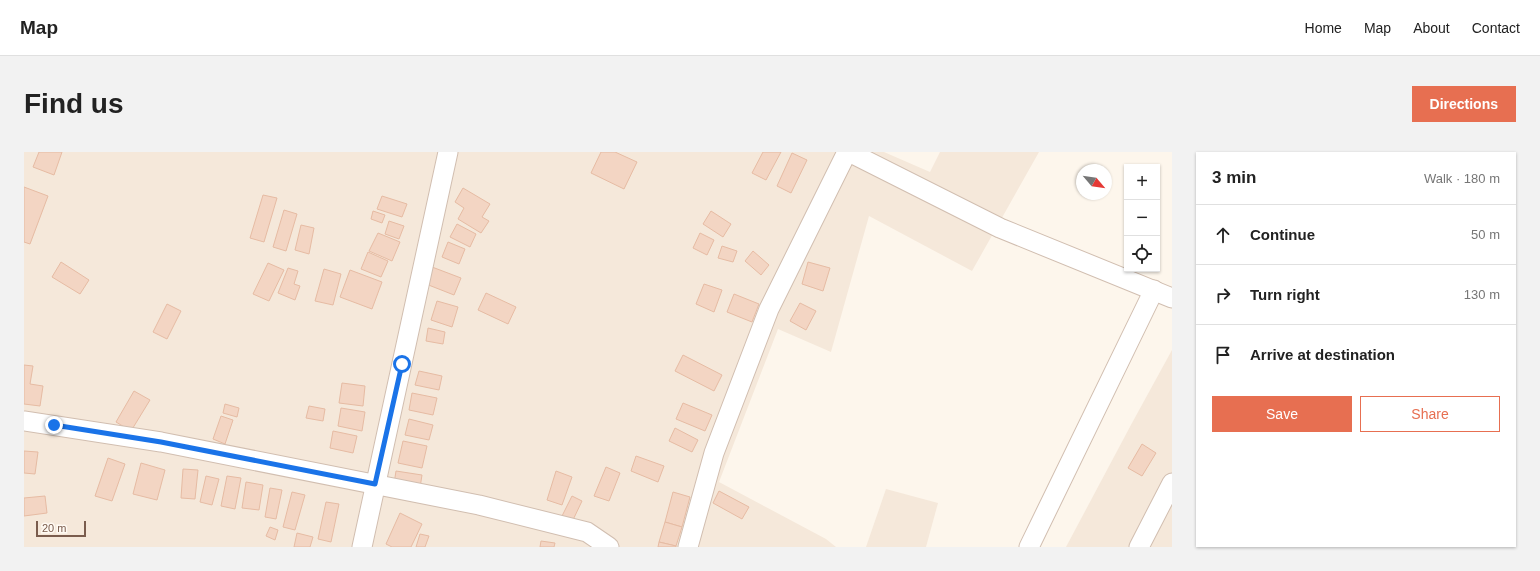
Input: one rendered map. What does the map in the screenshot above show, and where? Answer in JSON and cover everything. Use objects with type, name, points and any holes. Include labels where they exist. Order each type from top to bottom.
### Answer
[{"type":"street","points":[[362,547],[448,152]]},
{"type":"street","points":[[688,547],[714,453],[769,309],[848,152],[1000,228],[1172,298]]},
{"type":"street","points":[[1030,547],[1154,290]]},
{"type":"street","points":[[24,421],[161,442],[478,505],[587,532],[610,547]]},
{"type":"street","points":[[1139,547],[1172,483]]},
{"type":"shaded area","points":[[24,152],[884,152],[930,172],[940,152],[1039,152],[972,271],[869,216],[831,352],[778,329],[719,482],[826,539],[836,547],[24,547]]},
{"type":"shaded area","points":[[1172,350],[1172,547],[1066,547],[1132,423]]},
{"type":"shaded area","points":[[886,489],[938,503],[926,547],[866,547]]},
{"type":"building","points":[[39,152],[62,152],[54,175],[33,167]]},
{"type":"building","points":[[601,152],[615,152],[637,162],[624,189],[591,173]]},
{"type":"building","points":[[763,152],[781,152],[766,180],[752,173]]},
{"type":"building","points":[[792,153],[807,160],[791,193],[777,186]]},
{"type":"building","points":[[24,187],[48,196],[30,244],[24,242]]},
{"type":"building","points":[[463,188],[490,204],[482,217],[489,221],[481,233],[458,219],[464,208],[455,202]]},
{"type":"building","points":[[263,195],[277,198],[264,242],[250,238]]},
{"type":"building","points":[[382,196],[407,204],[402,217],[377,209]]},
{"type":"building","points":[[284,210],[297,214],[286,251],[273,247]]},
{"type":"building","points":[[373,211],[385,215],[382,223],[371,219]]},
{"type":"building","points":[[711,211],[731,224],[723,237],[703,224]]},
{"type":"building","points":[[389,221],[404,226],[399,239],[385,234]]},
{"type":"building","points":[[457,224],[476,234],[470,247],[450,237]]},
{"type":"building","points":[[301,225],[314,228],[309,254],[295,250]]},
{"type":"building","points":[[378,233],[400,242],[392,261],[369,251]]},
{"type":"building","points":[[700,233],[714,240],[707,255],[693,248]]},
{"type":"building","points":[[448,242],[465,249],[459,264],[442,257]]},
{"type":"building","points":[[722,246],[737,251],[733,262],[718,258]]},
{"type":"building","points":[[753,251],[769,265],[761,275],[745,261]]},
{"type":"building","points":[[368,252],[388,261],[381,277],[361,269]]},
{"type":"building","points":[[61,262],[89,280],[80,294],[52,277]]},
{"type":"building","points":[[808,262],[830,268],[823,291],[802,284]]},
{"type":"building","points":[[268,263],[284,270],[269,301],[253,294]]},
{"type":"building","points":[[432,267],[461,278],[454,295],[426,284]]},
{"type":"building","points":[[288,268],[298,271],[294,284],[300,286],[295,300],[278,293]]},
{"type":"building","points":[[324,269],[341,274],[333,305],[315,301]]},
{"type":"building","points":[[350,270],[382,282],[372,309],[340,297]]},
{"type":"building","points":[[704,284],[722,290],[714,312],[696,304]]},
{"type":"building","points":[[486,293],[516,307],[508,324],[478,310]]},
{"type":"building","points":[[734,294],[759,304],[752,322],[727,312]]},
{"type":"building","points":[[437,301],[458,307],[452,327],[431,320]]},
{"type":"building","points":[[800,303],[816,311],[806,330],[790,321]]},
{"type":"building","points":[[167,304],[181,311],[167,339],[153,332]]},
{"type":"building","points":[[428,328],[445,332],[443,344],[426,341]]},
{"type":"building","points":[[683,355],[722,375],[714,391],[675,371]]},
{"type":"building","points":[[24,365],[33,366],[30,384],[43,386],[40,406],[24,404]]},
{"type":"building","points":[[419,371],[442,376],[439,390],[415,385]]},
{"type":"building","points":[[342,383],[365,386],[363,406],[339,403]]},
{"type":"building","points":[[134,391],[150,400],[131,431],[116,422]]},
{"type":"building","points":[[412,393],[437,398],[433,415],[409,410]]},
{"type":"building","points":[[683,403],[712,415],[705,431],[676,419]]},
{"type":"building","points":[[225,404],[239,408],[237,417],[223,413]]},
{"type":"building","points":[[309,406],[325,409],[323,421],[306,418]]},
{"type":"building","points":[[341,408],[365,412],[362,431],[338,426]]},
{"type":"building","points":[[221,416],[233,420],[225,444],[213,439]]},
{"type":"building","points":[[409,419],[433,425],[429,440],[405,435]]},
{"type":"building","points":[[675,428],[698,440],[692,452],[669,441]]},
{"type":"building","points":[[333,431],[357,436],[353,453],[330,448]]},
{"type":"building","points":[[403,441],[427,446],[422,468],[398,463]]},
{"type":"building","points":[[1142,444],[1156,453],[1142,476],[1128,468]]},
{"type":"building","points":[[24,451],[38,452],[35,474],[24,473]]},
{"type":"building","points":[[636,456],[664,466],[658,482],[631,471]]},
{"type":"building","points":[[108,458],[125,464],[112,501],[95,496]]},
{"type":"building","points":[[141,463],[165,470],[157,500],[133,494]]},
{"type":"building","points":[[606,467],[620,473],[609,501],[594,496]]},
{"type":"building","points":[[183,469],[198,470],[195,499],[181,498]]},
{"type":"building","points":[[396,471],[422,475],[419,494],[393,490]]},
{"type":"building","points":[[556,471],[572,477],[562,505],[547,500]]},
{"type":"building","points":[[206,476],[219,479],[212,505],[200,502]]},
{"type":"building","points":[[227,476],[241,478],[235,509],[221,506]]},
{"type":"building","points":[[246,482],[263,485],[259,510],[242,508]]},
{"type":"building","points":[[270,488],[282,490],[276,519],[265,517]]},
{"type":"building","points":[[719,491],[749,507],[742,519],[713,503]]},
{"type":"building","points":[[292,492],[305,495],[295,530],[283,527]]},
{"type":"building","points":[[673,492],[690,497],[682,527],[665,522]]},
{"type":"building","points":[[45,496],[47,513],[24,516],[24,498]]},
{"type":"building","points":[[572,496],[582,501],[572,522],[562,516]]},
{"type":"building","points":[[326,502],[339,504],[331,542],[318,539]]},
{"type":"building","points":[[400,513],[422,524],[411,547],[392,547],[386,544]]},
{"type":"building","points":[[665,522],[682,527],[676,546],[659,542]]},
{"type":"building","points":[[270,527],[278,530],[275,540],[266,536]]},
{"type":"building","points":[[297,533],[313,537],[310,547],[294,547]]},
{"type":"building","points":[[420,534],[429,536],[425,547],[416,547]]},
{"type":"building","points":[[541,541],[555,543],[554,547],[540,547]]},
{"type":"building","points":[[659,542],[676,546],[676,547],[658,547]]},
{"type":"route","points":[[54,425],[161,442],[375,484],[402,364]]}]
